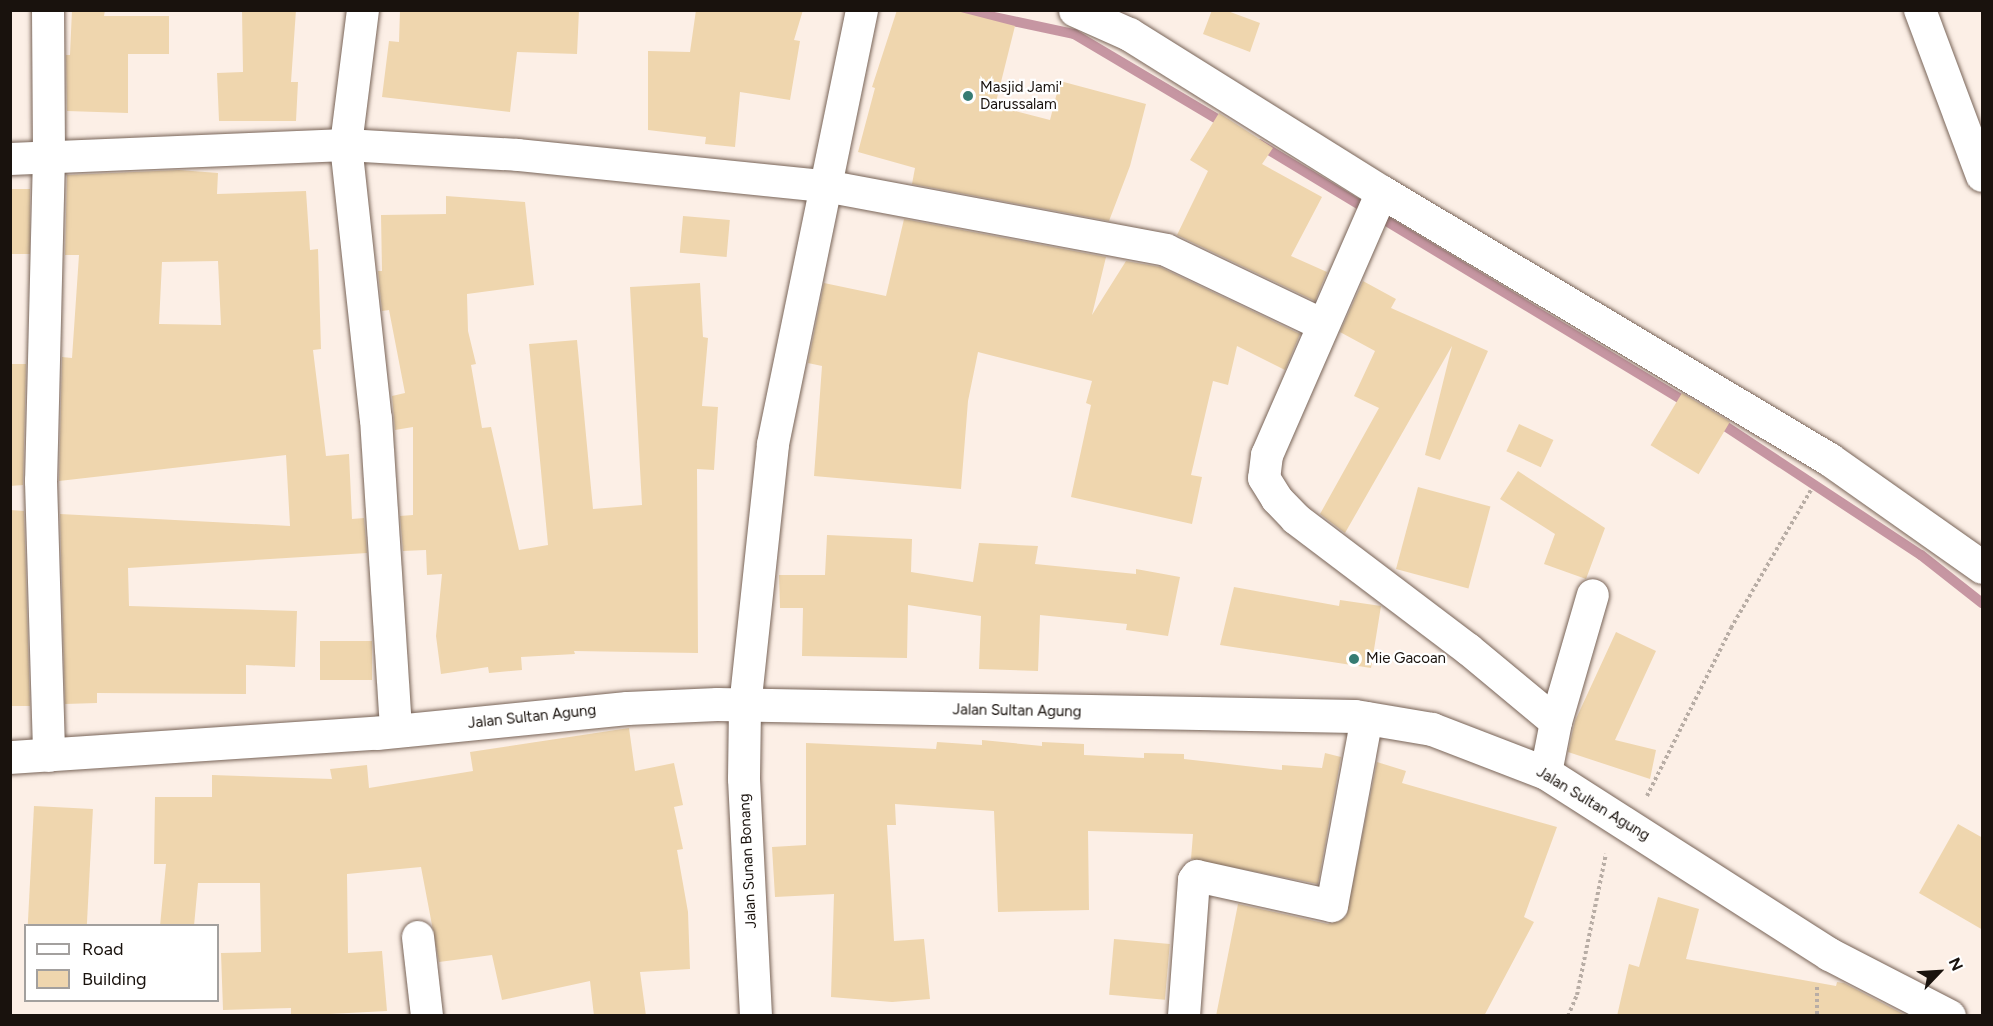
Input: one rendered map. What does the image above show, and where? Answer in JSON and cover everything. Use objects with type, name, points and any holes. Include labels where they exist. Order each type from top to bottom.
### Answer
[{"type":"main road","points":[[1075,10],[1129,34],[1382,192],[1829,459],[1983,567]]},
{"type":"main road","name":"Jalan Sultan Agung","points":[[10,757],[396,731],[627,708],[717,704],[1367,718],[1432,729],[1546,774],[1624,821],[1829,954],[1949,1016]]},
{"type":"street","points":[[48,10],[49,156],[41,481],[49,756]]},
{"type":"street","points":[[363,10],[346,145],[376,419],[396,731]]},
{"type":"street","name":"Jalan Sunan Bonang","points":[[756,1016],[744,779],[745,706],[773,444],[862,10]]},
{"type":"street","points":[[1920,10],[1983,176]]},
{"type":"street","points":[[10,159],[346,145],[519,155],[825,186],[1166,250],[1323,325]]},
{"type":"street","points":[[1382,192],[1267,455],[1264,478],[1277,499],[1296,519],[1468,649],[1556,722]]},
{"type":"street","points":[[1546,774],[1556,722],[1593,595]]},
{"type":"street","points":[[1184,1016],[1194,880],[1197,876],[1332,906],[1367,718]]},
{"type":"street","points":[[418,937],[428,1016]]},
{"type":"path","points":[[1568,1016],[1577,995],[1624,821],[1731,628],[1829,459]]},
{"type":"building","points":[[72,10],[105,10],[104,16],[169,16],[169,54],[128,54],[128,113],[67,111],[66,55],[70,55]]},
{"type":"building","points":[[242,10],[296,10],[291,82],[298,82],[296,121],[219,121],[217,73],[243,72]]},
{"type":"building","points":[[400,10],[579,10],[577,54],[517,52],[510,112],[382,97],[389,41],[399,42]]},
{"type":"building","points":[[696,10],[803,10],[794,40],[800,41],[790,100],[740,92],[735,147],[705,144],[706,137],[648,130],[648,51],[690,52]]},
{"type":"building","points":[[897,10],[953,10],[1015,26],[995,106],[1050,120],[1060,81],[1146,104],[1130,166],[1109,221],[912,184],[915,168],[858,152],[875,88],[872,87]]},
{"type":"building","points":[[1212,10],[1225,10],[1260,23],[1250,52],[1203,34]]},
{"type":"building","points":[[1219,113],[1273,148],[1262,164],[1322,197],[1291,256],[1327,272],[1315,301],[1177,235],[1208,171],[1190,160]]},
{"type":"building","points":[[179,170],[218,173],[217,194],[306,191],[310,250],[318,249],[321,349],[313,350],[326,456],[349,454],[352,519],[364,518],[367,553],[128,568],[129,606],[297,611],[295,667],[246,665],[246,694],[97,693],[97,703],[65,704],[60,514],[290,526],[286,455],[59,481],[62,357],[72,358],[79,255],[65,255],[67,175]],"holes":[[[218,261],[221,325],[159,324],[162,262]]]},
{"type":"building","points":[[10,189],[30,189],[30,254],[10,254]]},
{"type":"building","points":[[446,196],[525,202],[534,285],[467,294],[468,331],[476,364],[471,365],[482,428],[491,427],[519,550],[548,545],[529,344],[577,340],[593,509],[642,505],[630,287],[700,283],[703,337],[708,338],[702,406],[718,407],[714,470],[697,469],[698,653],[574,651],[575,654],[521,657],[522,670],[489,673],[488,667],[441,674],[436,636],[442,574],[427,575],[426,550],[403,551],[400,516],[413,515],[413,427],[395,430],[392,396],[405,393],[389,310],[382,311],[378,271],[382,271],[381,215],[446,214]]},
{"type":"building","points":[[683,216],[730,220],[727,257],[680,253]]},
{"type":"building","points":[[904,219],[1106,257],[1092,315],[1126,261],[1160,267],[1300,334],[1285,370],[1237,346],[1228,385],[1213,381],[1191,475],[1202,477],[1192,524],[1071,497],[1091,405],[1086,403],[1092,381],[978,352],[968,401],[961,489],[814,476],[822,366],[808,363],[824,283],[886,296]]},
{"type":"building","points":[[1363,281],[1396,299],[1391,308],[1488,351],[1440,460],[1425,455],[1452,346],[1345,533],[1320,514],[1379,408],[1354,396],[1375,351],[1340,332]]},
{"type":"building","points":[[10,364],[26,364],[23,485],[10,486]]},
{"type":"building","points":[[1682,393],[1730,422],[1699,474],[1651,445]]},
{"type":"building","points":[[1519,424],[1553,440],[1541,467],[1506,451]]},
{"type":"building","points":[[1518,471],[1605,528],[1586,579],[1544,564],[1555,534],[1500,499]]},
{"type":"building","points":[[1418,487],[1490,506],[1468,589],[1396,569]]},
{"type":"building","points":[[10,510],[24,511],[30,706],[10,706]]},
{"type":"building","points":[[827,535],[912,539],[911,572],[973,582],[979,543],[1038,546],[1035,564],[1136,574],[1136,569],[1180,577],[1168,636],[1126,630],[1127,624],[1040,615],[1038,671],[979,669],[981,616],[908,605],[907,658],[802,656],[803,608],[780,608],[779,575],[825,575]]},
{"type":"building","points":[[1234,587],[1339,606],[1340,600],[1381,606],[1371,668],[1220,645]]},
{"type":"building","points":[[1616,632],[1656,651],[1615,740],[1656,750],[1650,779],[1568,752],[1575,721]]},
{"type":"building","points":[[320,641],[372,641],[372,680],[320,680]]},
{"type":"building","points":[[629,728],[635,771],[674,763],[683,805],[674,807],[683,849],[677,850],[688,912],[690,969],[640,972],[646,1016],[594,1016],[590,981],[502,1000],[492,955],[439,962],[421,867],[347,874],[348,953],[382,951],[387,1011],[291,1016],[291,1008],[223,1010],[221,953],[261,952],[260,883],[198,883],[194,924],[160,924],[166,864],[154,864],[155,797],[212,797],[212,775],[332,779],[330,769],[367,765],[369,788],[473,771],[470,752]]},
{"type":"building","points":[[982,740],[1042,746],[1042,742],[1084,744],[1084,755],[1144,758],[1144,753],[1184,754],[1184,759],[1282,770],[1282,765],[1322,768],[1325,753],[1341,757],[1318,884],[1191,859],[1193,834],[1088,831],[1089,910],[998,912],[994,811],[895,804],[896,825],[887,825],[894,941],[924,939],[930,999],[892,1002],[831,997],[834,894],[775,897],[772,847],[806,845],[806,743],[936,749],[937,742],[982,745]]},
{"type":"building","points":[[1377,762],[1406,771],[1402,783],[1557,827],[1524,917],[1534,922],[1484,1016],[1216,1016],[1238,904],[1328,924],[1346,917]]},
{"type":"building","points":[[34,806],[93,809],[87,924],[28,924]]},
{"type":"building","points":[[1958,824],[1983,838],[1983,930],[1919,893]]},
{"type":"building","points":[[1658,897],[1699,909],[1686,959],[1836,986],[1837,982],[1844,983],[1907,1016],[1617,1016],[1629,964],[1639,967]]},
{"type":"building","points":[[1114,939],[1170,944],[1165,1000],[1109,995]]},
{"type":"waterway","points":[[961,10],[1074,34],[1227,125]]},
{"type":"waterway","points":[[1259,144],[1689,404]]},
{"type":"waterway","points":[[1716,420],[1921,555],[1982,603]]},
{"type":"place","name":"Masjid Jami' Darussalam","points":[[968,96]]},
{"type":"place","name":"Mie Gacoan","points":[[1354,659]]}]
